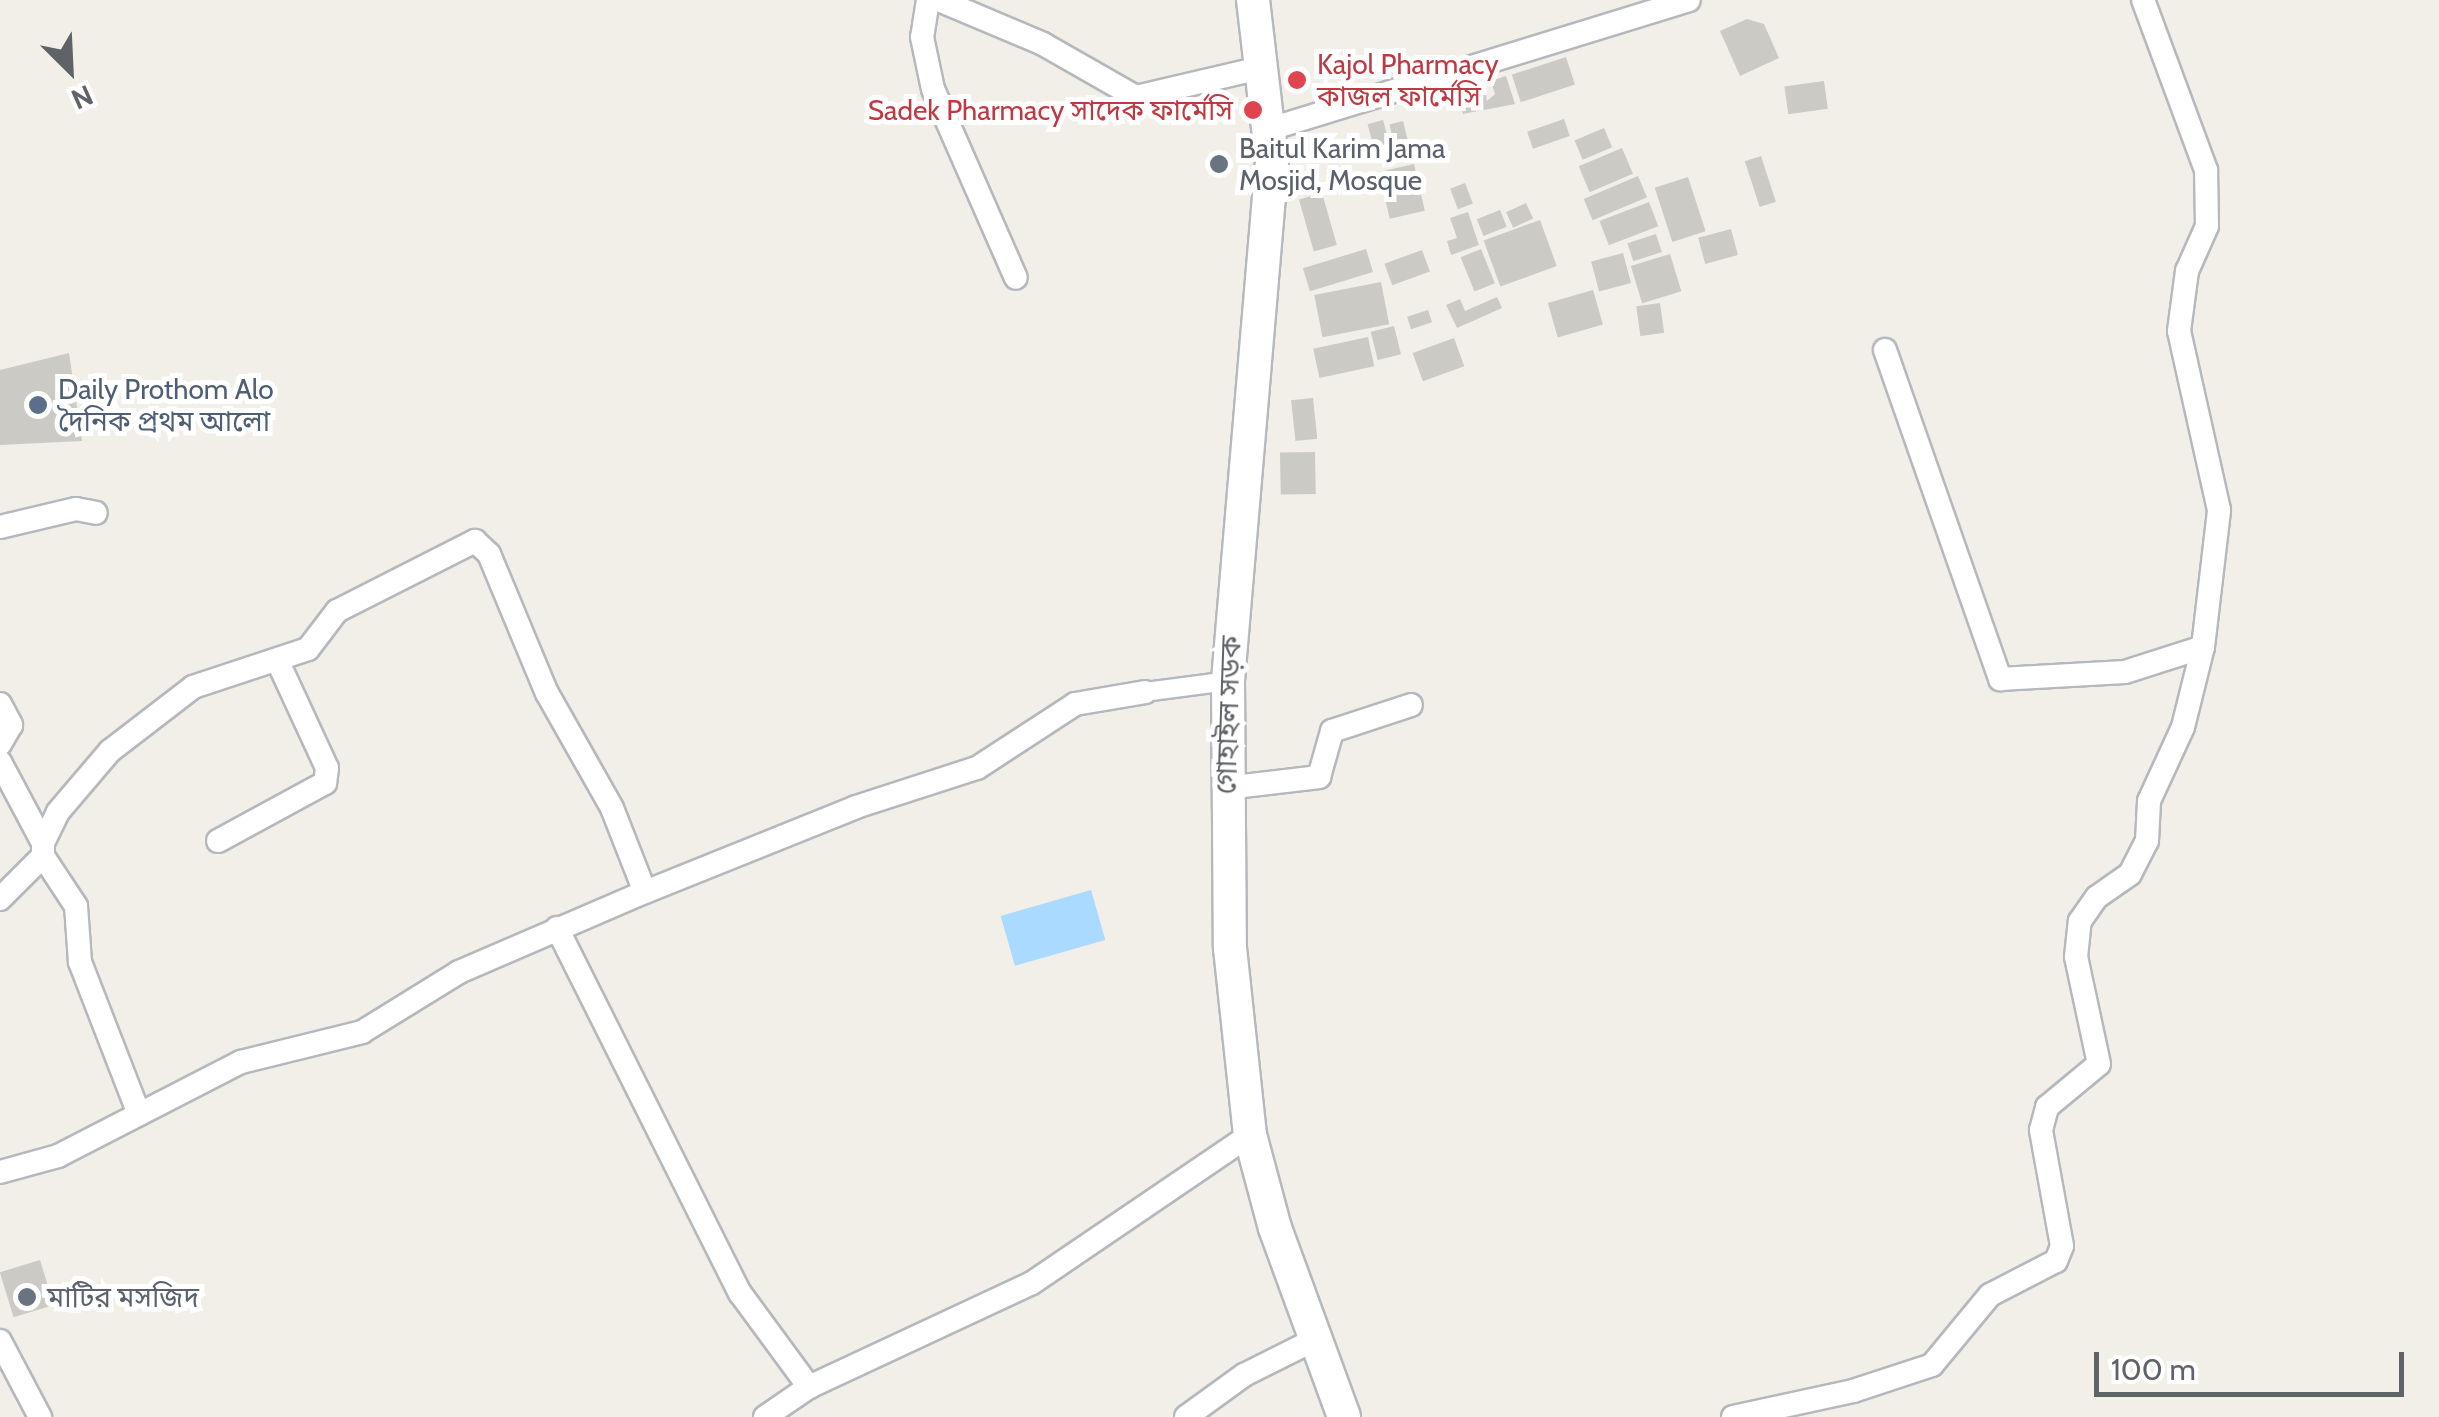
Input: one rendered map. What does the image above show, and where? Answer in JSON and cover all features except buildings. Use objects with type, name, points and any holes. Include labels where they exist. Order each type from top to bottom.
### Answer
[{"type":"main road","name":"গোহাইল সড়ক","points":[[1253,0],[1265,68],[1270,129],[1264,280],[1228,681],[1226,788],[1238,1066],[1250,1134],[1275,1228],[1344,1417]]},
{"type":"street","points":[[928,0],[922,37],[933,88],[1016,278]]},
{"type":"street","points":[[939,0],[1042,44],[1136,97],[1265,68]]},
{"type":"street","points":[[1270,129],[1690,0]]},
{"type":"street","points":[[1733,1417],[1854,1391],[1932,1366],[1990,1295],[2056,1260],[2062,1246],[2040,1130],[2048,1107],[2099,1064],[2076,957],[2080,921],[2097,897],[2130,874],[2147,842],[2149,801],[2183,727],[2203,647],[2220,510],[2179,331],[2187,271],[2206,226],[2206,170],[2143,0]]},
{"type":"street","points":[[1885,350],[2000,679],[2125,672],[2203,647]]},
{"type":"street","points":[[0,527],[76,509],[96,512]]},
{"type":"street","points":[[0,899],[43,850],[58,812],[110,751],[193,687],[238,668],[279,664],[308,649],[338,611],[475,542],[484,544],[546,694],[612,808],[644,892]]},
{"type":"street","points":[[218,841],[325,783],[327,768],[279,664]]},
{"type":"street","points":[[0,1172],[58,1156],[241,1062],[362,1032],[459,972],[644,892],[856,807],[977,768],[1075,704],[1228,681]]},
{"type":"street","points":[[0,704],[11,726],[0,744]]},
{"type":"street","points":[[1226,788],[1319,777],[1332,730],[1411,705]]},
{"type":"street","points":[[0,762],[43,850],[76,906],[80,962],[139,1114]]},
{"type":"street","points":[[558,928],[740,1292],[809,1387]]},
{"type":"street","points":[[765,1417],[809,1387],[1032,1284],[1250,1134]]},
{"type":"street","points":[[1186,1417],[1244,1375],[1318,1338]]},
{"type":"street","points":[[0,1342],[40,1417]]},
{"type":"water","points":[[1091,890],[1105,940],[1015,966],[1001,916]]},
{"type":"place","name":"Kajol Pharmacy কাজল ফার্মেসি","points":[[1297,80]]},
{"type":"place","name":"Sadek Pharmacy সাদেক ফার্মেসি","points":[[1253,110]]},
{"type":"place","name":"Baitul Karim Jama Mosjid, Mosque","points":[[1219,164]]},
{"type":"place","name":"Daily Prothom Alo দৈনিক প্রথম আলো","points":[[38,405]]},
{"type":"place","name":"মাটির মসজিদ","points":[[27,1297]]}]
